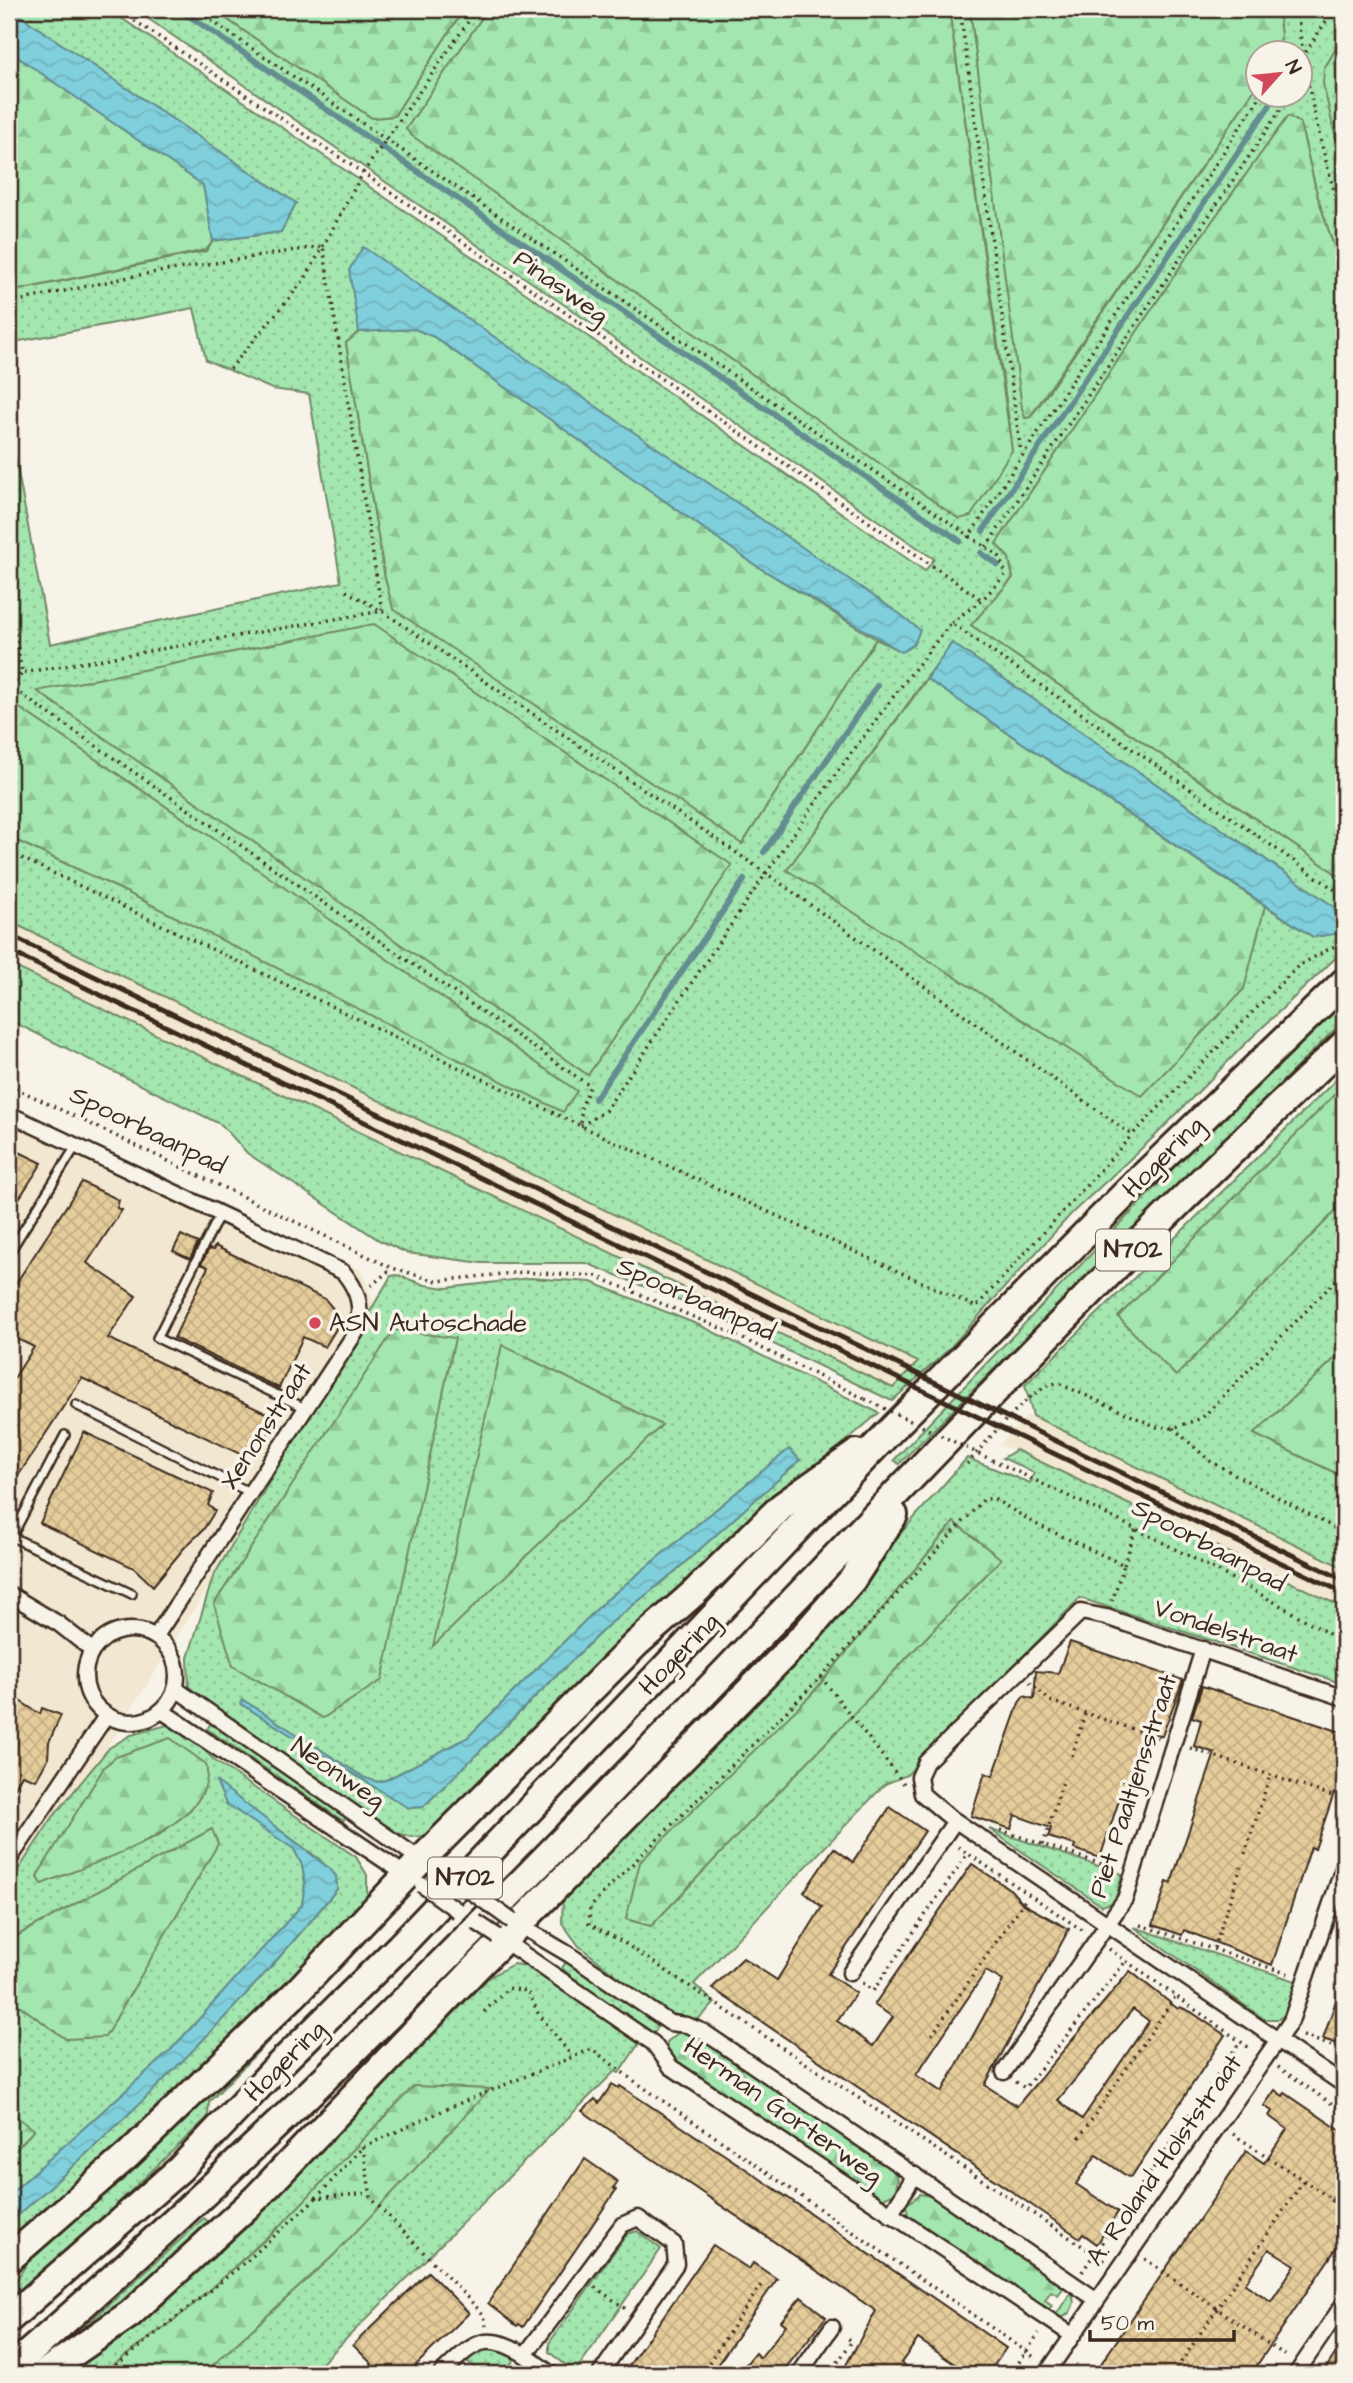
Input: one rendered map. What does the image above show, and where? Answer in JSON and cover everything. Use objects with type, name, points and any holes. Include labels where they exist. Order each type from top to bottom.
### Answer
[{"type":"highway","name":"Hogering","points":[[9,2319],[180,2169],[276,2068],[399,1947],[893,1428],[1143,1176],[1344,982]]},
{"type":"highway","name":"Hogering","points":[[9,2370],[170,2227],[362,2044],[928,1464],[1155,1227],[1344,1044]]},
{"type":"highway","name":"N702","points":[[9,2259],[128,2155],[422,1873],[636,1644],[695,1592],[782,1506],[893,1428]]},
{"type":"highway","name":"N702","points":[[43,2374],[130,2314],[256,2198],[508,1930],[804,1635],[852,1580],[928,1464]]},
{"type":"street","points":[[9,1114],[342,1272],[357,1293]]},
{"type":"street","name":"Xenonstraat","points":[[156,1636],[253,1494],[356,1332],[360,1316],[357,1293]]},
{"type":"street","points":[[9,1594],[58,1624],[92,1650]]},
{"type":"street","name":"Vondelstraat","points":[[922,1794],[919,1777],[926,1762],[1081,1612],[1091,1612],[1344,1698]]},
{"type":"street","points":[[121,1630],[139,1630],[156,1636],[165,1644],[177,1665],[176,1689],[162,1711],[150,1719],[135,1723],[106,1716],[93,1703],[85,1686],[85,1667],[92,1650],[105,1637],[121,1630]]},
{"type":"street","name":"Piet Paaltjensstraat","points":[[1004,2072],[1112,1921],[1133,1875],[1203,1649]]},
{"type":"street","name":"Neonweg","points":[[176,1689],[422,1873],[458,1911]]},
{"type":"street","name":"Neonweg","points":[[162,1711],[422,1873],[475,1895]]},
{"type":"street","points":[[9,1860],[106,1716]]},
{"type":"street","points":[[922,1794],[955,1821],[1040,1878],[1112,1921],[1253,2023],[1281,2035],[1291,2021],[1344,1865]]},
{"type":"street","points":[[850,1973],[955,1821]]},
{"type":"street","name":"Herman Gorterweg","points":[[475,1895],[508,1930],[653,2043],[671,2067],[1072,2335]]},
{"type":"street","name":"Herman Gorterweg","points":[[458,1911],[508,1930],[670,2023],[687,2025],[704,2032],[1097,2300]]},
{"type":"street","name":"Herman Gorterweg","points":[[653,2043],[670,2023]]},
{"type":"street","name":"A. Roland Holststraat","points":[[1048,2371],[1281,2035],[1344,2085]]},
{"type":"street","name":"Herman Gorterweg","points":[[890,2215],[915,2175]]},
{"type":"street","points":[[524,2356],[622,2225],[638,2218],[674,2244],[676,2264],[600,2374]]},
{"type":"street","points":[[1299,2370],[1344,2303]]},
{"type":"street","points":[[799,2374],[832,2327]]},
{"type":"street","points":[[441,2374],[463,2353],[480,2342],[489,2340],[506,2344],[551,2374]]},
{"type":"lane","points":[[9,1253],[76,1146]]},
{"type":"lane","points":[[220,1214],[157,1338],[307,1409]]},
{"type":"lane","points":[[76,1405],[253,1494]]},
{"type":"lane","points":[[65,1435],[10,1540],[132,1594]]},
{"type":"path","name":"Pinasweg","points":[[117,9],[363,173],[982,600]]},
{"type":"path","points":[[194,9],[858,458],[968,538],[999,556],[1006,574],[982,600],[951,624],[900,689],[766,873],[605,1111],[581,1126]]},
{"type":"path","points":[[230,369],[305,279],[363,173],[477,9]]},
{"type":"path","points":[[960,9],[1021,453]]},
{"type":"path","points":[[1297,9],[1299,38]]},
{"type":"path","points":[[1314,39],[1334,9]]},
{"type":"path","points":[[968,538],[1021,453],[1253,108]]},
{"type":"path","points":[[986,547],[1282,108]]},
{"type":"path","points":[[1312,108],[1326,167],[1344,223]]},
{"type":"path","points":[[9,303],[139,275],[323,246]]},
{"type":"path","points":[[323,246],[382,611]]},
{"type":"path","points":[[346,592],[382,611],[766,873],[1132,1135]]},
{"type":"path","points":[[9,599],[22,673]]},
{"type":"path","points":[[382,611],[22,673],[10,687],[590,1087],[581,1108],[581,1126]]},
{"type":"path","points":[[951,624],[1344,896]]},
{"type":"path","points":[[9,852],[581,1126],[976,1307],[1132,1135],[1298,966],[1335,946],[1344,936]]},
{"type":"path","name":"Spoorbaanpad","points":[[9,1085],[392,1268],[437,1281],[522,1272],[596,1276],[727,1331],[992,1461],[1136,1528],[1273,1600],[1344,1643]]},
{"type":"path","points":[[357,1293],[380,1281],[392,1268]]},
{"type":"path","points":[[967,1464],[1030,1398],[1050,1384],[1058,1383],[1157,1427],[1173,1428],[1202,1418],[1344,1272]]},
{"type":"path","points":[[1173,1428],[1210,1461],[1344,1533]]},
{"type":"path","points":[[1118,2270],[621,1941],[589,1924],[590,1908],[603,1893],[821,1677],[984,1499],[994,1499],[1038,1525],[1124,1565]]},
{"type":"path","points":[[1106,1617],[1136,1528]]},
{"type":"path","points":[[821,1677],[900,1782],[922,1794]]},
{"type":"path","points":[[1072,1756],[1085,1714]]},
{"type":"path","points":[[1245,1854],[1270,1775]]},
{"type":"path","points":[[1043,1844],[1064,1778]]},
{"type":"path","points":[[994,1828],[1133,1875]]},
{"type":"path","points":[[943,1838],[1027,1896],[1098,1940],[1344,2112]]},
{"type":"path","points":[[1214,1949],[1241,1867]]},
{"type":"path","points":[[932,2035],[1040,1878]]},
{"type":"path","points":[[1112,1921],[1214,1949],[1305,1979]]},
{"type":"path","points":[[1079,2138],[1188,1978]]},
{"type":"path","points":[[484,2012],[508,1988],[528,1991],[538,2013],[571,2056]]},
{"type":"path","points":[[1074,2284],[1253,2023]]},
{"type":"path","points":[[1281,2035],[1344,2050]]},
{"type":"path","points":[[106,2374],[247,2260],[317,2199],[363,2147],[592,2049],[1026,2352],[1048,2371]]},
{"type":"path","points":[[1219,2125],[1344,2207]]},
{"type":"path","points":[[363,2147],[371,2198],[484,2315],[489,2340]]},
{"type":"path","points":[[1173,2374],[1304,2180]]},
{"type":"path","points":[[317,2199],[370,2193]]},
{"type":"path","points":[[1132,2250],[1218,2309],[1299,2370]]},
{"type":"path","points":[[582,2278],[638,2318]]},
{"type":"path","points":[[701,2374],[761,2285]]},
{"type":"path","points":[[1011,2374],[1049,2320]]},
{"type":"path","points":[[830,2374],[852,2340],[832,2327]]},
{"type":"shaded area","points":[[9,921],[919,1362],[893,1388],[9,964]]},
{"type":"shaded area","points":[[9,1109],[362,1270],[378,1318],[9,1903]]},
{"type":"shaded area","points":[[1027,1416],[1033,1416],[1344,1568],[1344,1608],[1016,1450],[999,1445]]},
{"type":"green space","points":[[10,9],[108,9],[524,292],[925,571],[934,559],[134,9],[212,9],[372,118],[394,116],[464,9],[488,9],[406,129],[1011,434],[949,9],[970,9],[1025,418],[1030,417],[1041,403],[1244,105],[1244,108],[1314,108],[1314,38],[1281,38],[1278,9],[1344,9],[1344,35],[1324,69],[1344,172],[1344,278],[1318,198],[1300,123],[1288,116],[1188,255],[996,544],[1009,558],[1013,578],[971,625],[1344,879],[1344,950],[1245,1044],[1157,1134],[1072,1213],[948,1350],[892,1401],[705,1311],[586,1263],[482,1263],[407,1253],[379,1240],[247,1153],[222,1125],[9,1020],[9,964],[893,1388],[918,1362],[9,921],[9,837],[122,890],[217,841],[9,701],[9,424],[50,644],[341,582],[309,394],[272,389],[206,360],[194,308],[9,343],[9,292],[206,251],[213,241],[281,232],[296,203]],"holes":[[[363,248],[902,652],[876,639],[742,844],[385,578],[346,343],[359,332]],[[952,643],[1333,906],[1341,933],[1313,937],[1265,906],[787,870]]]},
{"type":"green space","points":[[212,9],[464,9],[394,116],[372,118]]},
{"type":"green space","points":[[488,9],[949,9],[1012,450],[971,516],[959,519],[411,135],[406,129]]},
{"type":"green space","points":[[970,9],[1278,9],[1281,38],[1244,38],[1244,104],[1030,417],[1025,418]]},
{"type":"green space","points":[[1344,35],[1344,172],[1323,84],[1324,69]]},
{"type":"green space","points":[[9,51],[203,185],[213,241],[206,250],[9,292]]},
{"type":"green space","points":[[1288,116],[1300,123],[1318,198],[1344,278],[1344,879],[971,625],[1013,578],[1009,558],[996,544],[1188,255]]},
{"type":"green space","points":[[415,329],[434,337],[755,565],[876,639],[742,844],[393,609],[385,578],[346,343],[359,332]]},
{"type":"green space","points":[[374,624],[732,865],[588,1075],[37,691]]},
{"type":"green space","points":[[927,679],[1265,906],[1244,989],[1142,1096],[787,870]]},
{"type":"green space","points":[[9,701],[217,841],[577,1091],[563,1112],[122,890],[9,837]]},
{"type":"green space","points":[[1344,997],[1344,1020],[899,1464],[894,1460],[1272,1065]]},
{"type":"green space","points":[[1344,1072],[1344,1085],[1318,1111],[1176,1375],[1344,1202],[1344,1350],[1254,1434],[1344,1477],[1344,1568],[1033,1416],[1025,1385]]},
{"type":"green space","points":[[1344,1085],[1344,1202],[1176,1376],[1118,1317]]},
{"type":"green space","points":[[397,1275],[425,1285],[446,1288],[530,1278],[591,1282],[699,1325],[879,1413],[706,1567],[428,1836],[411,1837],[394,1832],[189,1690],[188,1658],[213,1577],[391,1276]],"holes":[[[789,1449],[800,1460],[672,1574],[606,1627],[423,1807],[409,1808],[241,1704],[243,1701],[251,1705],[365,1778],[378,1782],[386,1780],[467,1738],[604,1602]]]},
{"type":"green space","points":[[394,1330],[455,1338],[382,1680],[323,1718],[233,1666],[214,1604]]},
{"type":"green space","points":[[502,1345],[662,1425],[433,1646]]},
{"type":"green space","points":[[1344,1350],[1344,1477],[1254,1434]]},
{"type":"green space","points":[[1016,1450],[1344,1608],[1344,1684],[1080,1598],[907,1775],[885,1784],[694,1984],[715,2003],[695,2022],[658,2008],[579,1946],[562,1923],[563,1897],[885,1551],[967,1458],[1030,1483],[1034,1473],[1003,1458]],"holes":[[[954,1522],[1001,1559],[651,1926],[626,1919]]]},
{"type":"green space","points":[[954,1522],[1001,1559],[651,1926],[626,1919],[640,1862],[812,1694]]},
{"type":"green space","points":[[211,1723],[348,1815],[343,1821],[207,1729]]},
{"type":"green space","points":[[167,1725],[187,1733],[215,1761],[356,1857],[367,1875],[367,1901],[288,1989],[9,2250],[9,2223],[97,2145],[180,2063],[261,1978],[337,1889],[336,1876],[319,1859],[219,1785],[227,1804],[294,1849],[302,1865],[305,1883],[302,1905],[170,2051],[9,2195],[9,2157],[34,2130],[9,2111],[9,1998],[66,2039],[218,1844],[212,1830],[9,1940],[9,1884],[53,1817],[109,1748],[131,1735]],"holes":[[[192,1808],[158,1836],[42,1883]]]},
{"type":"green space","points":[[170,1738],[206,1764],[205,1786],[193,1807],[172,1825],[146,1840],[42,1884],[37,1876],[105,1766],[116,1757]]},
{"type":"green space","points":[[212,1829],[218,1844],[105,2037],[66,2039],[9,1998],[9,1940]]},
{"type":"green space","points":[[989,1829],[1122,1874],[1115,1902],[1102,1906]]},
{"type":"green space","points":[[1134,1927],[1298,1982],[1288,2012],[1279,2019],[1264,2019]]},
{"type":"green space","points":[[566,1962],[656,2022],[658,2027],[654,2033],[585,1988],[562,1968]]},
{"type":"green space","points":[[513,1964],[533,1967],[640,2042],[619,2073],[615,2071],[311,2374],[203,2374],[334,2255],[278,2227],[186,2311],[101,2374],[54,2374],[188,2271],[279,2193],[488,1978]]},
{"type":"green space","points":[[335,1973],[209,2102],[208,2117],[112,2209],[9,2300],[9,2292],[42,2239],[324,1974]]},
{"type":"green space","points":[[680,2031],[694,2035],[893,2170],[898,2179],[895,2193],[881,2199],[673,2060],[666,2050],[667,2042]]},
{"type":"green space","points":[[414,2086],[490,2089],[334,2255],[203,2374],[101,2374],[186,2311],[278,2228]]},
{"type":"green space","points":[[9,2111],[34,2130],[9,2157]]},
{"type":"green space","points":[[920,2194],[931,2196],[1064,2287],[1058,2295],[1051,2291],[1045,2300],[1052,2305],[1046,2314],[909,2219],[906,2205]]},
{"type":"green space","points":[[204,2218],[213,2226],[167,2271],[43,2364]]},
{"type":"green space","points":[[637,2231],[661,2249],[575,2372],[549,2352],[549,2343],[627,2234]]},
{"type":"green space","points":[[1071,2292],[1071,2311],[1064,2317],[1054,2318]]},
{"type":"green space","points":[[496,2348],[514,2359],[504,2374],[471,2374],[476,2369],[466,2360],[484,2349]]},
{"type":"water","points":[[10,9],[296,203],[281,232],[213,241],[203,185],[9,51]]},
{"type":"water","points":[[363,247],[900,614],[920,630],[914,644],[902,652],[755,565],[434,337],[415,329],[359,332],[349,270]]},
{"type":"water","points":[[952,643],[1333,906],[1342,933],[1313,937],[927,679]]},
{"type":"water","points":[[789,1449],[800,1460],[672,1574],[606,1627],[423,1807],[409,1808],[241,1704],[243,1700],[365,1778],[378,1782],[386,1780],[467,1738],[604,1602]]},
{"type":"water","points":[[216,1781],[329,1868],[336,1876],[337,1889],[261,1978],[180,2063],[97,2145],[9,2223],[9,2195],[170,2051],[302,1905],[305,1883],[302,1865],[294,1849],[226,1804]]},
{"type":"building","points":[[9,1147],[42,1163],[9,1214]]},
{"type":"building","points":[[82,1182],[119,1200],[117,1208],[122,1210],[87,1263],[136,1296],[108,1338],[278,1419],[254,1455],[244,1451],[242,1455],[82,1378],[9,1490],[9,1386],[34,1347],[9,1335],[9,1294]]},
{"type":"building","points":[[181,1235],[198,1243],[190,1259],[173,1251]]},
{"type":"building","points":[[215,1246],[325,1299],[334,1310],[336,1329],[325,1347],[303,1337],[279,1388],[174,1338],[208,1267],[201,1264],[209,1249],[213,1250]]},
{"type":"building","points":[[84,1432],[213,1493],[208,1505],[215,1511],[203,1530],[184,1548],[153,1586],[134,1568],[40,1523]]},
{"type":"building","points":[[1070,1642],[1183,1680],[1162,1736],[1147,1731],[1128,1787],[1124,1785],[1100,1858],[1074,1849],[1075,1845],[1048,1837],[1051,1828],[1015,1815],[1011,1829],[971,1816],[985,1773],[993,1776],[1019,1703],[1024,1696],[1034,1699],[1036,1671],[1058,1673]]},
{"type":"building","points":[[1202,1686],[1344,1733],[1344,1797],[1334,1793],[1315,1849],[1311,1847],[1272,1965],[1184,1930],[1182,1935],[1153,1925],[1167,1882],[1171,1883],[1215,1753],[1194,1746],[1201,1720],[1192,1717]]},
{"type":"building","points":[[9,1694],[40,1714],[42,1708],[61,1715],[49,1742],[48,1759],[36,1780],[22,1775],[9,1798]]},
{"type":"building","points":[[890,1807],[925,1831],[828,1974],[856,1993],[837,2021],[873,2046],[893,2017],[874,2005],[972,1864],[1011,1890],[1023,1904],[1069,1929],[985,2085],[1017,2106],[1130,1971],[1178,2009],[1180,2007],[1191,2012],[1225,2035],[1132,2176],[1128,2177],[1096,2155],[1076,2184],[1118,2212],[1097,2244],[1083,2234],[1080,2238],[712,1988],[743,1958],[777,1980],[822,1907],[804,1892],[834,1848],[853,1862]],"holes":[[[986,1971],[1003,1981],[942,2092],[916,2075]],[[1133,2009],[1149,2021],[1082,2119],[1058,2100]]]},
{"type":"building","points":[[1342,1983],[1344,1984],[1344,2046],[1323,2039]]},
{"type":"building","points":[[612,2084],[619,2088],[620,2086],[746,2169],[1006,2348],[988,2374],[969,2374],[918,2339],[901,2363],[917,2374],[841,2374],[876,2311],[582,2111],[595,2099],[599,2103]]},
{"type":"building","points":[[1275,2090],[1283,2096],[1285,2093],[1344,2133],[1344,2181],[1331,2201],[1344,2209],[1344,2237],[1251,2374],[1094,2374],[1246,2151],[1264,2163],[1287,2129],[1269,2116],[1272,2111],[1264,2106]],"holes":[[[1269,2249],[1295,2265],[1271,2301],[1245,2284]]]},
{"type":"building","points":[[585,2159],[618,2182],[613,2188],[616,2190],[523,2327],[519,2324],[517,2326],[488,2303]]},
{"type":"building","points":[[713,2245],[749,2269],[753,2263],[777,2279],[711,2374],[623,2374]]},
{"type":"building","points":[[428,2272],[469,2313],[407,2374],[362,2374],[372,2364],[353,2345]]},
{"type":"building","points":[[801,2297],[826,2317],[781,2374],[738,2374],[755,2353],[760,2358],[786,2325],[781,2321]]},
{"type":"building","points":[[1344,2341],[1344,2374],[1322,2374]]},
{"type":"waterway","points":[[179,9],[960,541]]},
{"type":"waterway","points":[[983,531],[1268,108]]},
{"type":"waterway","points":[[981,553],[998,565]]},
{"type":"waterway","points":[[764,852],[877,686]]},
{"type":"waterway","points":[[595,1099],[744,880]]},
{"type":"railway","points":[[9,935],[1344,1580]]},
{"type":"railway","points":[[9,951],[1344,1593]]},
{"type":"place","name":"ASN Autoschade","points":[[315,1323]]}]
